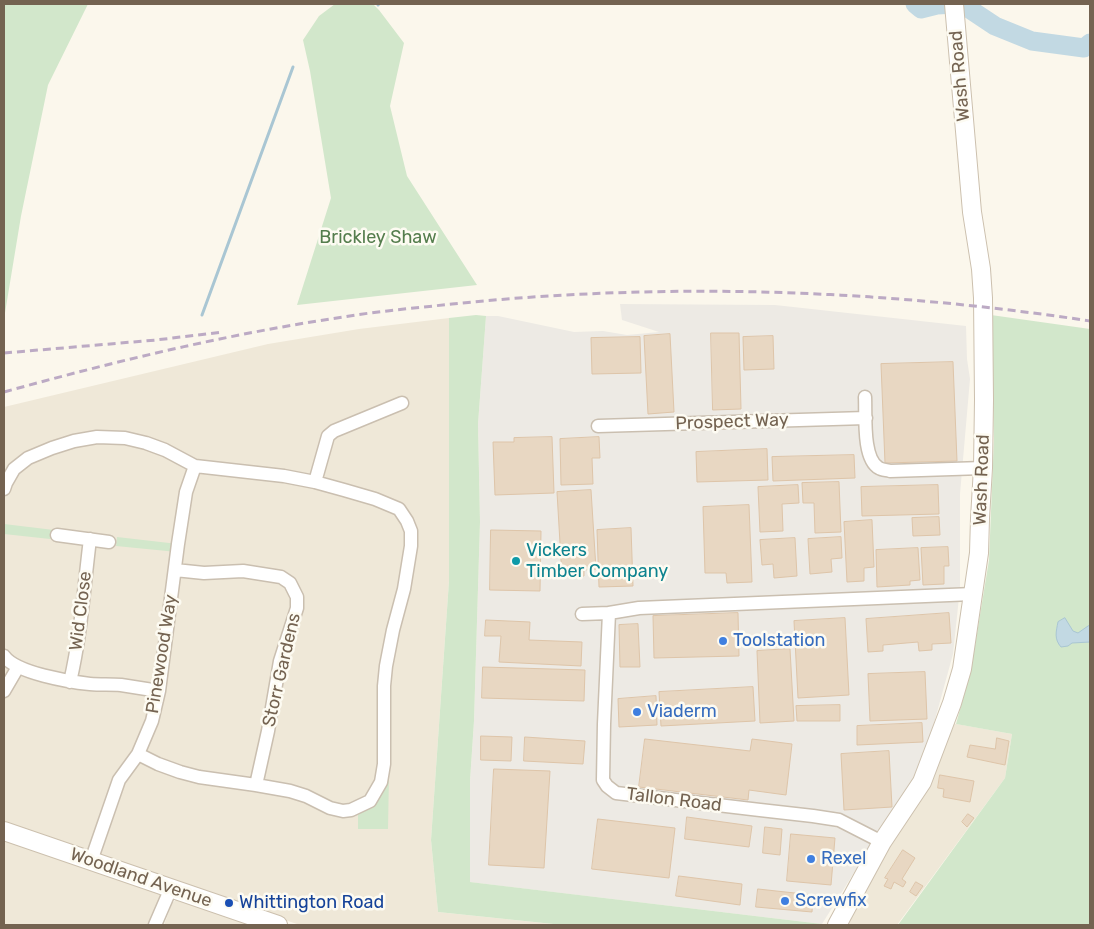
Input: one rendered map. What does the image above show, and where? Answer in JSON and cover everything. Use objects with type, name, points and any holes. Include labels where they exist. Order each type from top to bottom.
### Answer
[{"type":"street","name":"Wash Road","points":[[837,925],[882,842],[922,782],[952,703],[962,668],[980,546],[984,468],[981,269],[972,212],[954,8]]},
{"type":"street","points":[[865,397],[867,448],[871,460],[878,468],[890,471],[984,468]]},
{"type":"street","points":[[315,482],[328,436],[334,431],[402,403]]},
{"type":"street","name":"Prospect Way","points":[[598,426],[866,418]]},
{"type":"street","points":[[4,489],[14,469],[28,458],[74,440],[97,437],[125,438],[165,450],[195,466],[284,476],[315,482],[375,499],[399,509],[407,520],[411,531],[411,546],[404,589],[393,630],[385,673],[384,764],[381,782],[370,800],[351,810],[343,811],[330,808],[298,794],[256,785],[199,777],[158,764],[138,754]]},
{"type":"street","name":"Pinewood Way","points":[[91,861],[119,780],[138,754],[152,721],[159,691],[186,492],[195,466]]},
{"type":"street","points":[[57,535],[109,542]]},
{"type":"street","name":"Wid Close","points":[[70,682],[77,654],[90,539]]},
{"type":"street","name":"Storr Gardens","points":[[175,570],[204,573],[244,571],[281,577],[290,583],[297,597],[297,608],[280,661],[268,731],[256,785]]},
{"type":"street","points":[[582,614],[608,613],[639,608],[973,594]]},
{"type":"street","name":"Tallon Road","points":[[608,613],[603,761],[603,780],[607,786],[616,793],[839,820],[882,842]]},
{"type":"street","points":[[4,656],[7,661],[18,667],[70,682],[119,685],[159,691]]},
{"type":"street","points":[[4,691],[18,667]]},
{"type":"street","name":"Woodland Avenue","points":[[4,830],[278,925]]},
{"type":"street","points":[[155,925],[171,888]]},
{"type":"shaded area","points":[[620,304],[775,305],[966,326],[970,379],[960,494],[960,588],[953,654],[928,745],[912,785],[822,924],[469,882],[470,781],[474,721],[480,522],[478,424],[486,316],[498,316],[574,332],[603,331],[627,335],[659,332],[622,320]]},
{"type":"shaded area","points":[[449,318],[449,581],[431,840],[438,912],[563,925],[300,925],[4,822],[4,407],[268,344],[359,329]]},
{"type":"shaded area","points":[[951,723],[1012,734],[1005,778],[897,925],[846,925],[894,838],[934,777]]},
{"type":"shaded area","points":[[4,838],[158,893],[160,898],[151,925],[4,925]]},
{"type":"shaded area","points":[[177,899],[252,925],[164,925],[172,903]]},
{"type":"green space","points":[[4,4],[88,4],[48,85],[21,216],[4,319]]},
{"type":"green space","name":"Brickley Shaw","points":[[335,4],[373,4],[404,43],[390,106],[407,176],[477,285],[297,305],[331,198],[303,40],[319,16]]},
{"type":"green space","points":[[476,315],[486,316],[478,424],[480,522],[474,721],[470,781],[470,882],[822,925],[563,925],[438,912],[431,840],[449,581],[449,318]]},
{"type":"green space","points":[[991,315],[1090,329],[1090,925],[898,925],[1005,778],[1012,734],[956,724],[971,670],[989,560],[994,439]]},
{"type":"green space","points":[[4,524],[54,530],[50,539],[4,534]]},
{"type":"green space","points":[[117,537],[178,544],[177,552],[116,546]]},
{"type":"green space","points":[[389,776],[388,829],[358,829],[358,815],[376,803]]},
{"type":"water","points":[[1065,618],[1073,631],[1078,633],[1090,625],[1090,642],[1072,643],[1061,647],[1056,635],[1058,622]]},
{"type":"building","points":[[711,333],[739,333],[741,409],[713,410]]},
{"type":"building","points":[[670,334],[674,412],[648,414],[644,336]]},
{"type":"building","points":[[773,336],[774,369],[744,370],[743,337]]},
{"type":"building","points":[[640,337],[641,373],[592,374],[591,338]]},
{"type":"building","points":[[953,362],[957,461],[885,463],[881,364]]},
{"type":"building","points":[[552,437],[554,493],[495,495],[493,442],[514,442],[514,438]]},
{"type":"building","points":[[599,437],[600,458],[592,458],[593,484],[561,485],[560,439]]},
{"type":"building","points":[[767,449],[768,480],[697,482],[696,452]]},
{"type":"building","points":[[854,455],[855,478],[773,481],[772,457]]},
{"type":"building","points":[[839,482],[841,532],[815,533],[814,503],[803,503],[802,483]]},
{"type":"building","points":[[798,485],[799,503],[782,504],[783,531],[760,532],[758,487]]},
{"type":"building","points":[[938,485],[939,514],[862,516],[861,487]]},
{"type":"building","points":[[591,490],[596,569],[584,570],[584,576],[562,577],[557,492]]},
{"type":"building","points":[[749,505],[752,582],[727,583],[726,573],[705,573],[703,507]]},
{"type":"building","points":[[939,517],[940,535],[913,536],[912,518]]},
{"type":"building","points":[[872,520],[874,567],[864,568],[864,581],[847,582],[844,522]]},
{"type":"building","points":[[631,528],[633,586],[599,587],[597,530]]},
{"type":"building","name":"Vickers Timber Company","points":[[491,530],[541,531],[540,591],[490,590]]},
{"type":"building","points":[[841,537],[842,558],[831,559],[832,572],[810,574],[808,539]]},
{"type":"building","points":[[795,538],[797,576],[774,578],[773,564],[762,565],[760,540]]},
{"type":"building","points":[[948,547],[949,566],[944,566],[944,584],[923,585],[921,548]]},
{"type":"building","points":[[918,548],[920,580],[910,581],[910,585],[877,587],[876,550]]},
{"type":"building","points":[[738,613],[739,656],[654,658],[653,616]]},
{"type":"building","points":[[949,613],[951,643],[932,644],[932,650],[919,651],[918,642],[883,645],[883,651],[868,652],[866,619]]},
{"type":"building","points":[[845,618],[849,695],[798,698],[794,621]]},
{"type":"building","points":[[486,620],[530,622],[529,640],[582,642],[581,666],[499,662],[501,636],[485,636]]},
{"type":"building","points":[[638,624],[640,667],[620,667],[619,625]]},
{"type":"building","points":[[790,649],[794,721],[760,723],[757,651]]},
{"type":"building","points":[[483,667],[585,670],[584,701],[482,698]]},
{"type":"building","points":[[925,672],[927,719],[870,721],[868,674]]},
{"type":"building","points":[[753,687],[755,721],[661,726],[659,692]]},
{"type":"building","name":"Viaderm","points":[[656,696],[657,725],[619,727],[618,699]]},
{"type":"building","points":[[840,705],[840,721],[797,721],[796,706]]},
{"type":"building","points":[[922,723],[923,742],[857,745],[857,726]]},
{"type":"building","points":[[481,736],[512,737],[511,761],[481,760]]},
{"type":"building","points":[[525,737],[585,741],[583,764],[524,761]]},
{"type":"building","points":[[997,738],[1009,741],[1005,765],[967,757],[970,745],[995,749]]},
{"type":"building","points":[[645,739],[750,751],[752,739],[792,744],[786,795],[749,790],[748,800],[639,787]]},
{"type":"building","points":[[889,751],[892,807],[844,810],[841,754]]},
{"type":"building","points":[[494,769],[550,771],[544,868],[489,865]]},
{"type":"building","points":[[940,775],[974,781],[970,802],[943,797],[944,789],[938,788]]},
{"type":"building","points":[[968,814],[974,818],[967,827],[962,822]]},
{"type":"building","points":[[687,817],[752,826],[749,847],[685,839]]},
{"type":"building","points":[[598,819],[675,828],[669,878],[592,869]]},
{"type":"building","points":[[765,827],[782,829],[780,855],[763,853]]},
{"type":"building","name":"Rexel","points":[[791,834],[835,838],[831,885],[787,881]]},
{"type":"building","points":[[903,850],[915,858],[902,879],[906,882],[903,887],[894,882],[891,889],[884,886],[888,879],[885,878]]},
{"type":"building","points":[[679,876],[742,884],[740,905],[676,896]]},
{"type":"building","points":[[916,882],[923,886],[916,896],[910,892]]},
{"type":"building","name":"Screwfix","points":[[758,889],[813,895],[812,912],[756,907]]},
{"type":"waterway","points":[[915,4],[921,9],[937,5],[955,4]]},
{"type":"waterway","points":[[962,4],[995,26],[1032,41],[1084,48],[1090,43]]},
{"type":"waterway","points":[[202,315],[293,67]]},
{"type":"railway","points":[[4,392],[172,349],[300,324],[384,311],[532,297],[692,291],[772,292],[931,302],[1011,310],[1090,321]]},
{"type":"railway","points":[[4,353],[156,340],[223,332]]},
{"type":"place","name":"Vickers Timber Company","points":[[516,561]]},
{"type":"place","name":"Toolstation","points":[[723,641]]},
{"type":"place","name":"Viaderm","points":[[637,712]]},
{"type":"place","name":"Rexel","points":[[811,859]]},
{"type":"place","name":"Screwfix","points":[[785,901]]},
{"type":"place","name":"Whittington Road","points":[[229,903]]}]
